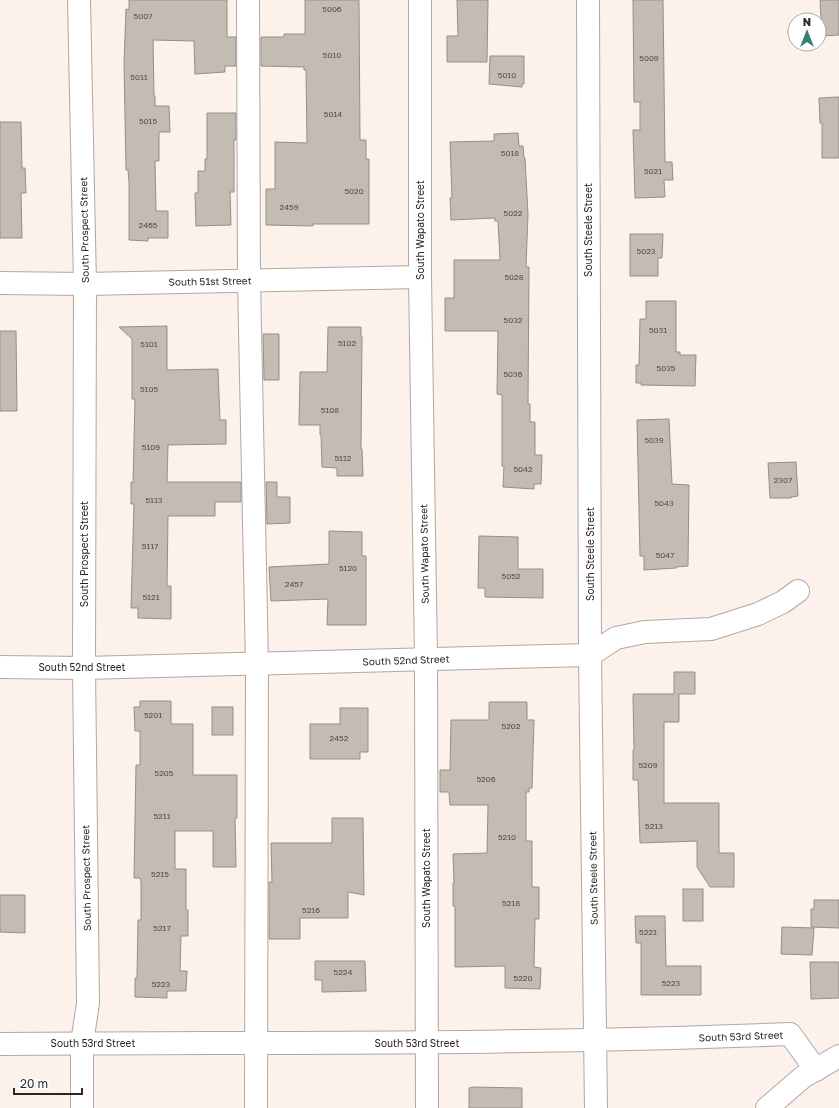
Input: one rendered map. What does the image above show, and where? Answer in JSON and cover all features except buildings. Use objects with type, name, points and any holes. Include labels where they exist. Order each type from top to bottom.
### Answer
[{"type":"street","name":"South Prospect Street","points":[[79,0],[85,284],[84,668],[88,1003],[82,1043],[82,1108]]},
{"type":"street","points":[[248,0],[249,280],[257,664],[256,1108]]},
{"type":"street","name":"South Wapato Street","points":[[420,0],[420,277],[426,659],[426,1108]]},
{"type":"street","name":"South Steele Street","points":[[588,0],[590,655],[596,1108]]},
{"type":"street","name":"South 51st Street","points":[[0,283],[85,284],[420,277]]},
{"type":"street","points":[[590,655],[616,638],[645,632],[711,629],[758,614],[784,602],[798,591]]},
{"type":"street","name":"South 52nd Street","points":[[0,666],[84,668],[590,655]]},
{"type":"street","name":"South 53rd Street","points":[[0,1044],[596,1041],[790,1034],[816,1070]]},
{"type":"street","points":[[767,1108],[803,1077],[839,1056]]}]
